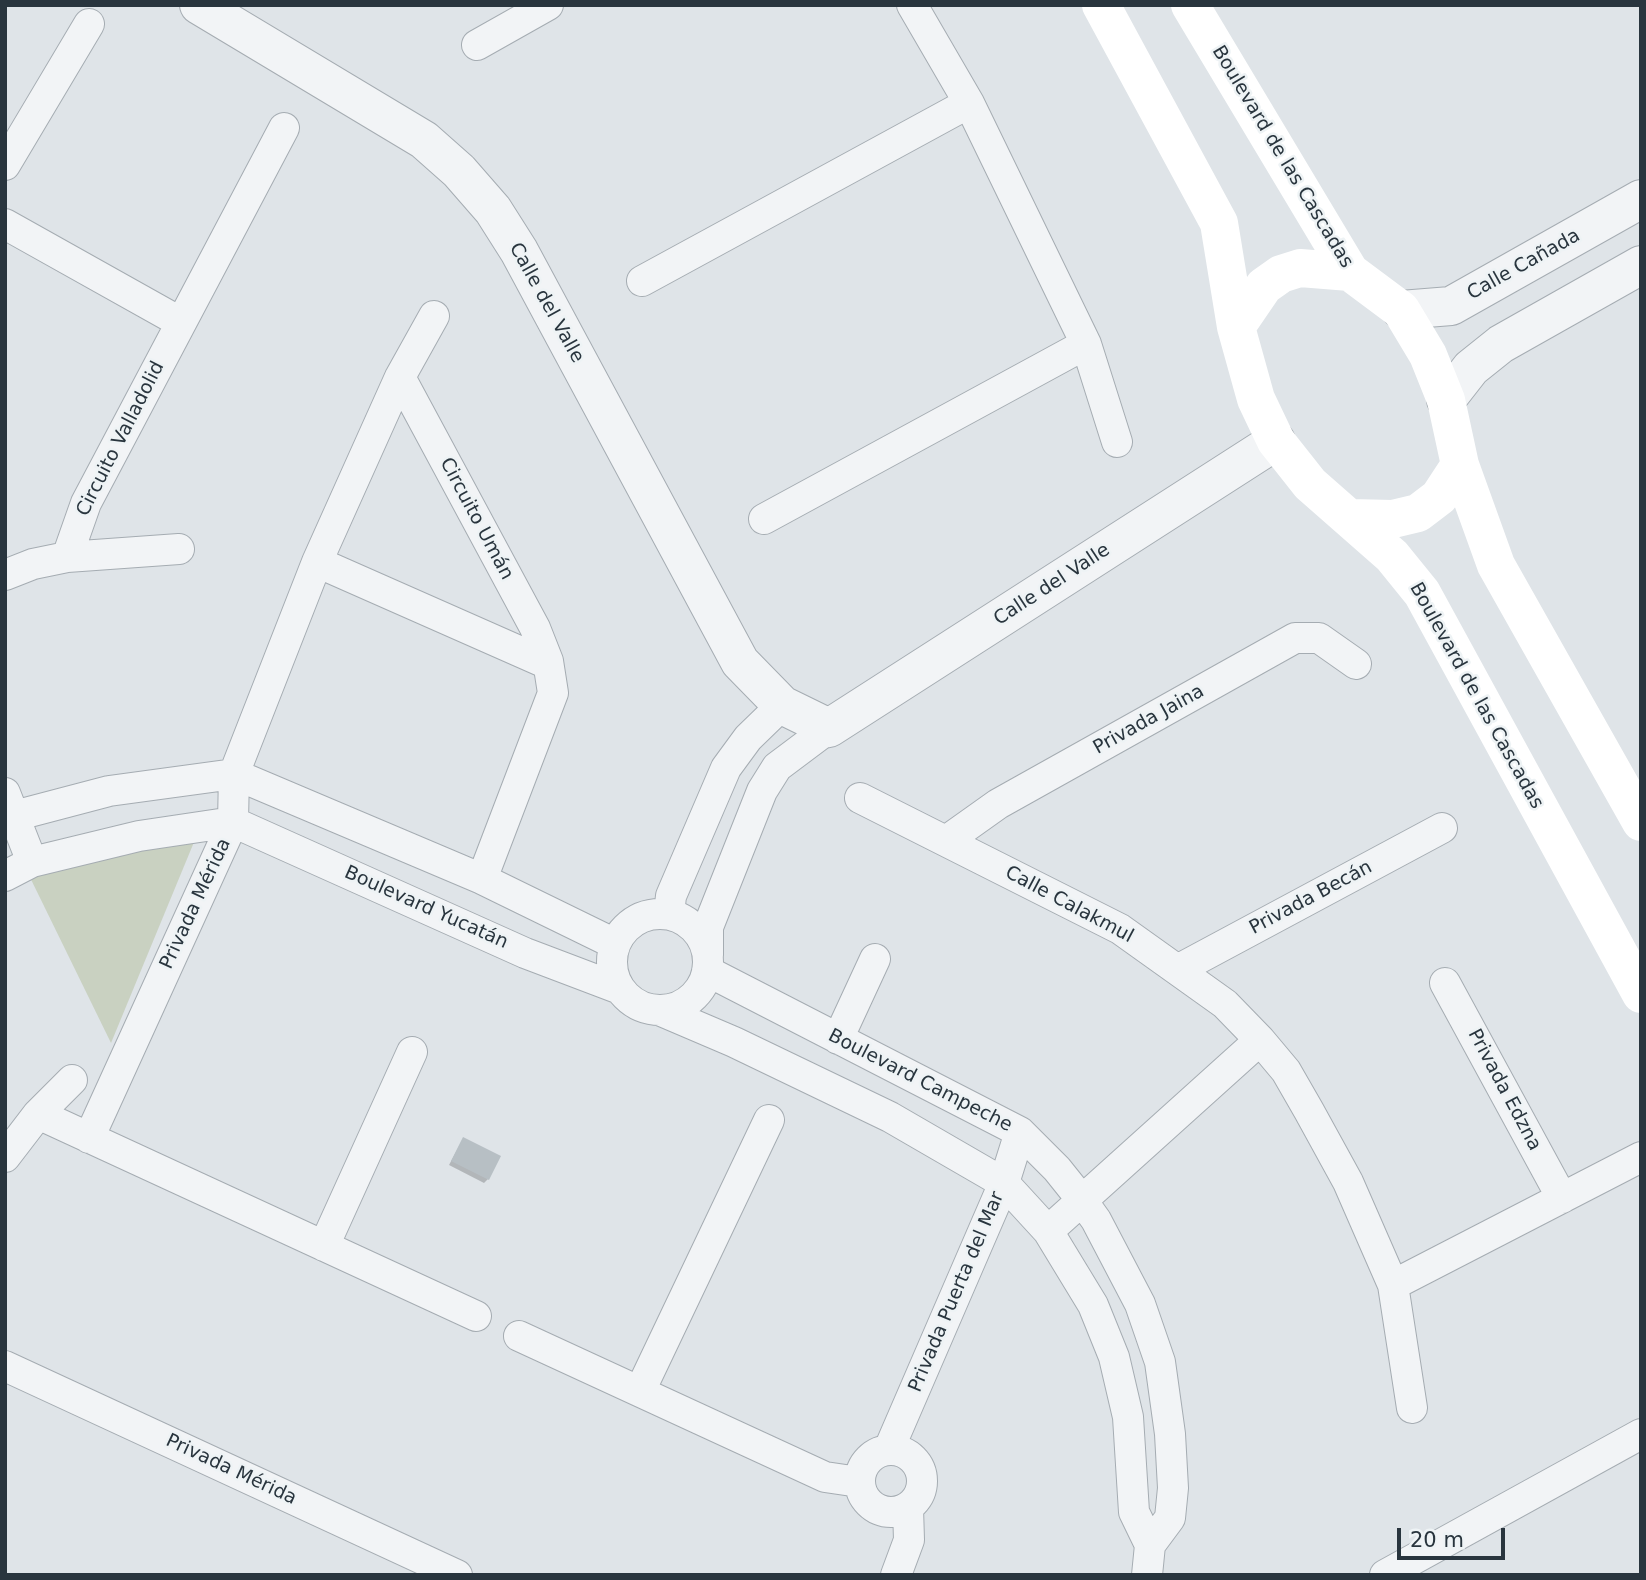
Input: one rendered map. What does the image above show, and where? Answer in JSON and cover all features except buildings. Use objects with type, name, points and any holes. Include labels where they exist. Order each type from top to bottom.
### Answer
[{"type":"main road","name":"Boulevard de las Cascadas","points":[[1101,5],[1219,223],[1236,327],[1255,399],[1276,441],[1310,484],[1392,556],[1422,593],[1641,993]]},
{"type":"main road","name":"Boulevard de las Cascadas","points":[[1190,5],[1350,272],[1401,310],[1428,355],[1446,400],[1460,465],[1496,565],[1641,822]]},
{"type":"main road","points":[[1236,327],[1264,286],[1281,274],[1300,268],[1350,272]]},
{"type":"main road","points":[[1350,518],[1393,519],[1418,513],[1438,497],[1460,465]]},
{"type":"street","name":"Calle del Valle","points":[[199,5],[424,141],[459,171],[492,210],[519,251],[740,662],[782,705],[829,728]]},
{"type":"street","points":[[477,45],[548,5]]},
{"type":"street","points":[[912,5],[969,103],[1086,344],[1117,442]]},
{"type":"street","points":[[5,165],[89,24]]},
{"type":"street","points":[[642,281],[969,103]]},
{"type":"street","name":"Circuito Valladolid","points":[[67,557],[86,503],[284,128]]},
{"type":"street","name":"Calle Cañada","points":[[1401,310],[1451,306],[1641,199]]},
{"type":"street","points":[[5,224],[180,323]]},
{"type":"street","points":[[1446,400],[1471,368],[1502,344],[1641,265]]},
{"type":"street","points":[[5,876],[32,862],[139,836],[233,822],[234,774],[317,562],[400,377],[434,316]]},
{"type":"street","points":[[764,519],[1086,344]]},
{"type":"street","name":"Circuito Umán","points":[[400,377],[535,628],[548,664],[553,693],[482,878]]},
{"type":"street","name":"Calle del Valle","points":[[708,965],[708,927],[762,791],[777,767],[829,728],[1276,441]]},
{"type":"street","points":[[5,575],[67,557],[179,549]]},
{"type":"street","points":[[317,562],[548,664]]},
{"type":"street","name":"Privada Jaina","points":[[946,841],[999,804],[1295,638],[1319,638],[1356,664]]},
{"type":"street","points":[[668,914],[671,896],[726,768],[748,738],[782,705]]},
{"type":"street","points":[[32,862],[8,810],[109,791],[234,774],[482,878],[615,944]]},
{"type":"street","name":"Calle Calakmul","points":[[860,799],[1120,929],[1226,1004],[1260,1040],[1286,1071],[1310,1111],[1348,1182],[1393,1285],[1412,1408]]},
{"type":"street","name":"Boulevard Yucatán","points":[[233,822],[525,953],[620,989]]},
{"type":"street","name":"Privada Mérida","points":[[89,1138],[233,822]]},
{"type":"street","name":"Privada Becán","points":[[1180,969],[1442,828]]},
{"type":"street","points":[[668,914],[692,925],[703,940],[708,965],[701,986],[690,999],[675,1007],[659,1010],[630,1000],[613,975],[611,959],[615,944],[624,929],[639,918],[668,914]]},
{"type":"street","points":[[838,1039],[874,959]]},
{"type":"street","name":"Boulevard Campeche","points":[[708,965],[838,1039],[1020,1132],[1057,1169],[1081,1199],[1096,1220],[1140,1304],[1160,1362],[1170,1434],[1173,1488],[1170,1518],[1150,1566]]},
{"type":"street","name":"Privada Edzna","points":[[1446,983],[1562,1198]]},
{"type":"street","name":"Boulevard Campeche","points":[[659,1010],[734,1042],[890,1118],[1004,1183],[1048,1231],[1093,1305],[1114,1357],[1128,1417],[1133,1512],[1150,1566]]},
{"type":"street","points":[[1048,1231],[1260,1040]]},
{"type":"street","points":[[324,1246],[412,1052]]},
{"type":"street","points":[[5,1157],[38,1114],[72,1080]]},
{"type":"street","points":[[38,1114],[476,1316]]},
{"type":"street","points":[[640,1391],[768,1120]]},
{"type":"street","name":"Privada Puerta del Mar","points":[[889,1449],[1004,1183],[1020,1132]]},
{"type":"street","points":[[1393,1285],[1641,1157]]},
{"type":"street","points":[[519,1336],[825,1477],[859,1482]]},
{"type":"street","name":"Privada Mérida","points":[[5,1366],[414,1566],[457,1575]]},
{"type":"street","points":[[1385,1575],[1641,1434]]},
{"type":"street","points":[[889,1449],[909,1454],[922,1471],[921,1491],[908,1508],[892,1512],[876,1509],[864,1498],[859,1482],[862,1466],[873,1454],[889,1449]]},
{"type":"street","points":[[896,1575],[909,1541],[908,1508]]},
{"type":"green space","points":[[199,830],[111,1043],[20,857]]}]
